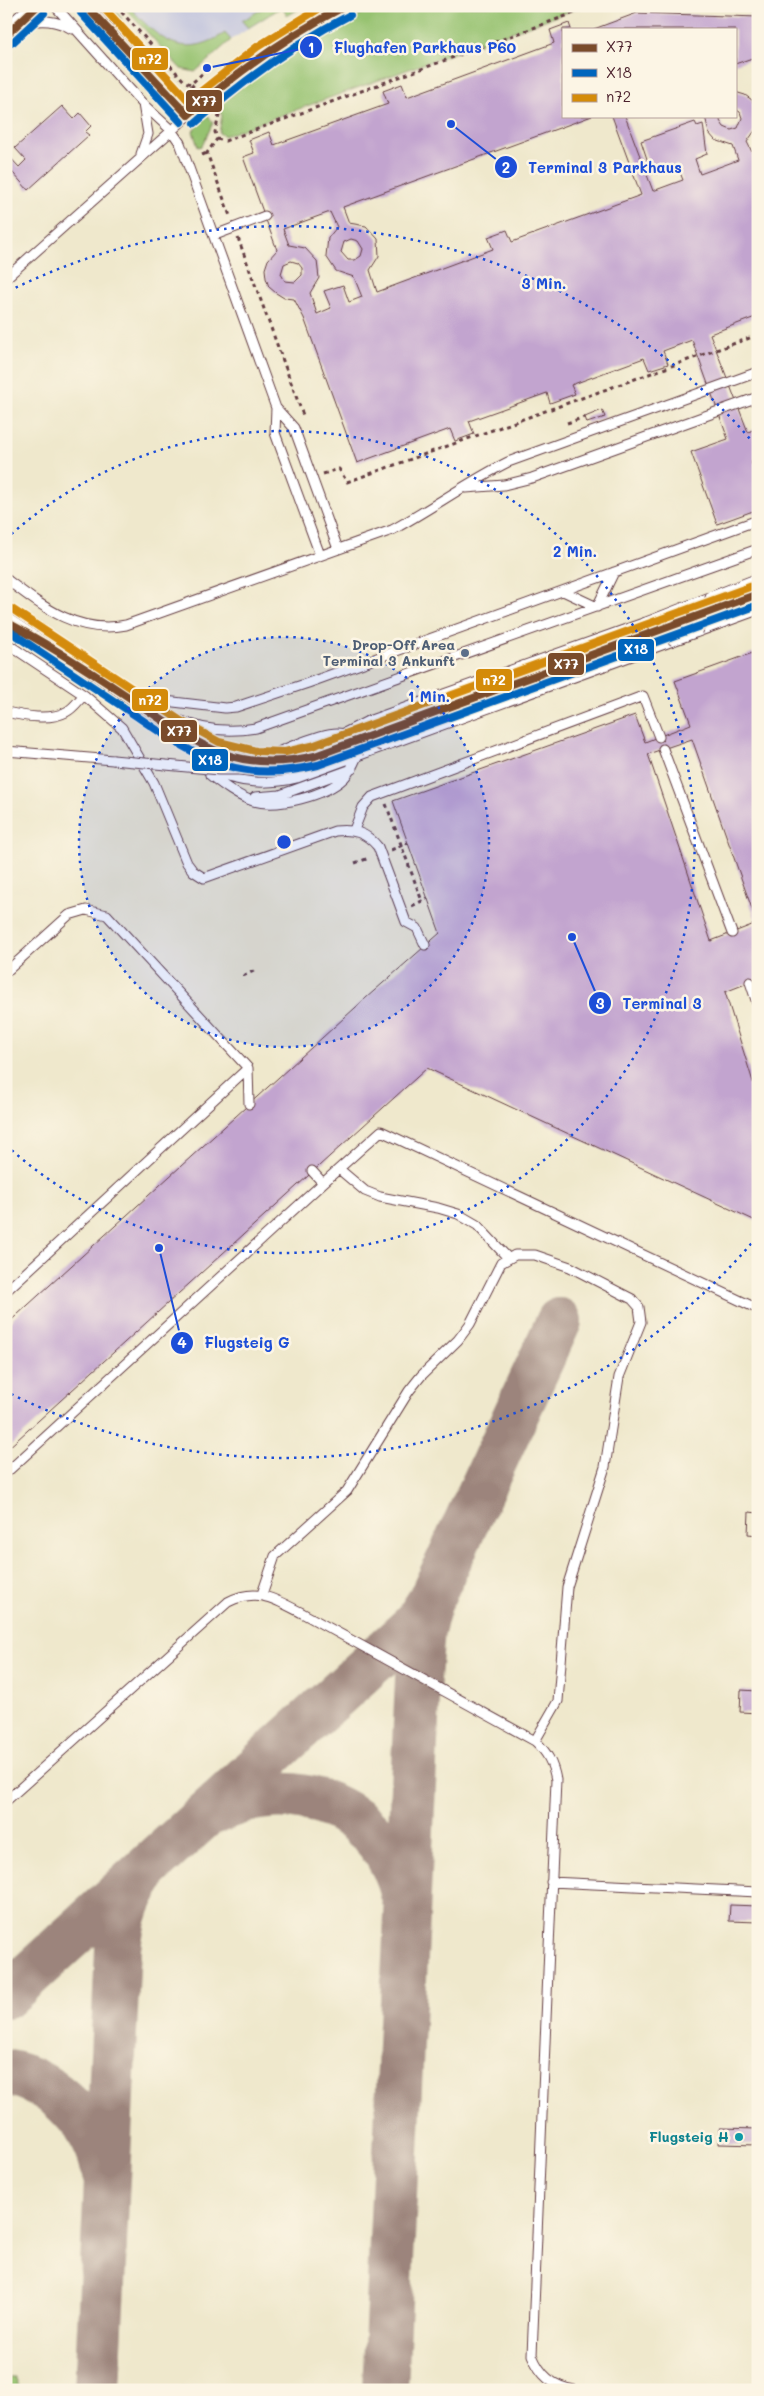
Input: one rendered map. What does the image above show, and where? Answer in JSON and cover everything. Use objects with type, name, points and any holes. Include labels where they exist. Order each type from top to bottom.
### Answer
[{"type":"street","points":[[12,30],[37,6]]},
{"type":"lane","points":[[55,6],[143,104],[172,130],[188,161],[276,408],[275,434],[320,556]]},
{"type":"lane","points":[[6,278],[188,115],[270,49],[302,28],[345,6]]},
{"type":"lane","points":[[89,8],[188,115]]},
{"type":"lane","points":[[12,30],[36,20],[52,21],[78,32]]},
{"type":"lane","points":[[139,159],[148,134],[143,104]]},
{"type":"lane","points":[[214,236],[265,216]]},
{"type":"lane","points":[[8,581],[48,608],[80,625],[113,628],[182,606],[392,530],[432,509],[492,470],[537,450],[758,372]]},
{"type":"lane","points":[[463,488],[504,484],[532,478],[758,397]]},
{"type":"lane","points":[[276,408],[294,428],[338,549]]},
{"type":"lane","points":[[118,691],[196,706],[236,707],[308,683],[758,520]]},
{"type":"lane","points":[[118,691],[186,724],[226,730],[256,728],[758,549]]},
{"type":"lane","points":[[596,607],[614,572]]},
{"type":"lane","points":[[344,734],[368,721],[646,622],[711,594],[758,578]]},
{"type":"lane","points":[[563,591],[596,607]]},
{"type":"lane","points":[[698,632],[711,594]]},
{"type":"lane","points":[[6,617],[176,730],[232,757],[255,761],[286,762],[315,756],[758,594]]},
{"type":"lane","points":[[199,768],[241,782],[263,784],[284,781],[758,610]]},
{"type":"lane","points":[[6,622],[40,639]]},
{"type":"lane","points":[[646,622],[674,640]]},
{"type":"lane","points":[[6,643],[84,695],[122,728],[154,783],[187,863],[193,871],[204,878],[335,831],[354,830],[371,839],[378,847],[406,922],[417,928],[426,946]]},
{"type":"lane","points":[[6,712],[44,717],[57,716],[68,711],[84,695]]},
{"type":"lane","points":[[354,830],[363,807],[372,798],[643,696],[658,737]]},
{"type":"lane","points":[[199,768],[228,788],[253,801],[280,804],[329,787],[342,779],[352,769],[368,721]]},
{"type":"lane","points":[[246,770],[275,753],[330,734],[344,734],[382,746]]},
{"type":"lane","points":[[241,782],[284,772],[362,740]]},
{"type":"lane","points":[[663,749],[732,933]]},
{"type":"lane","points":[[6,751],[199,768],[246,770],[269,774],[284,772]]},
{"type":"lane","points":[[6,972],[69,915],[86,910],[101,913],[112,919],[124,930],[248,1068],[250,1104]]},
{"type":"lane","points":[[750,982],[758,1006]]},
{"type":"lane","points":[[6,1291],[248,1068]]},
{"type":"lane","points":[[6,1473],[381,1131],[758,1309]]},
{"type":"lane","points":[[338,1169],[365,1191],[380,1197],[438,1208],[458,1214],[477,1225],[508,1258]]},
{"type":"lane","points":[[312,1171],[323,1183]]},
{"type":"lane","points":[[262,1594],[275,1556],[347,1491],[408,1391],[455,1344],[467,1328],[497,1269],[508,1258],[515,1255],[534,1255],[570,1267],[632,1299],[641,1315],[638,1332],[623,1366],[616,1390],[605,1467],[567,1587],[558,1702],[535,1741]]},
{"type":"lane","points":[[6,1802],[228,1602],[238,1596],[262,1594],[302,1613],[535,1741],[549,1756],[556,1780],[532,2355],[538,2368],[547,2379],[555,2385],[574,2390]]},
{"type":"lane","points":[[552,1882],[758,1892]]},
{"type":"path","points":[[116,6],[185,82],[191,84],[204,72]]},
{"type":"path","points":[[217,138],[226,140],[593,6]]},
{"type":"path","points":[[688,6],[758,10]]},
{"type":"path","points":[[202,155],[208,153],[217,138],[215,132],[219,116],[215,111]]},
{"type":"path","points":[[208,153],[304,419]]},
{"type":"path","points":[[320,465],[323,474],[339,469],[347,482],[758,335]]},
{"type":"path","points":[[567,423],[585,416]]},
{"type":"path","points":[[372,798],[388,805],[422,901]]},
{"type":"path","points":[[243,976],[256,970]]},
{"type":"shaded area","points":[[123,6],[304,6],[287,16],[282,7],[231,40],[195,72]]},
{"type":"green space","points":[[100,6],[111,6],[122,19],[109,16]]},
{"type":"green space","points":[[123,6],[129,6],[150,28],[172,42],[183,45],[196,45],[210,41],[225,33],[231,40],[195,72],[181,69]]},
{"type":"green space","points":[[266,6],[304,6],[287,16],[282,7],[248,28],[242,21]]},
{"type":"green space","points":[[380,6],[584,6],[224,136],[219,133],[222,115],[217,108],[263,69],[314,36]]},
{"type":"green space","points":[[208,115],[213,123],[202,146],[198,147],[193,131]]},
{"type":"green space","points":[[6,2378],[15,2378],[21,2390],[6,2390]]},
{"type":"green space","points":[[181,2387],[258,2390],[179,2390]]},
{"type":"building","points":[[637,13],[758,17],[758,56],[736,64],[736,28],[597,28]]},
{"type":"building","points":[[569,23],[571,28],[562,28],[562,118],[587,118],[343,207],[349,223],[366,226],[378,239],[379,256],[370,270],[377,292],[493,249],[488,237],[507,230],[512,242],[641,195],[613,118],[626,118],[653,191],[683,180],[677,165],[652,174],[641,141],[695,122],[697,126],[703,124],[707,154],[695,159],[700,174],[738,160],[733,146],[715,140],[709,133],[705,118],[721,118],[720,121],[724,127],[731,130],[738,128],[742,118],[740,112],[736,110],[736,92],[745,95],[752,100],[758,112],[758,126],[747,142],[753,154],[758,153],[758,316],[710,334],[748,432],[758,428],[758,522],[753,511],[717,524],[691,452],[728,439],[692,340],[663,351],[668,364],[649,370],[644,358],[571,385],[575,394],[550,403],[547,393],[469,421],[474,434],[455,441],[450,429],[357,463],[304,318],[294,299],[284,298],[269,287],[265,269],[268,260],[277,250],[243,157],[254,153],[249,140],[269,132],[274,145],[388,104],[383,91],[402,84],[407,97],[554,43],[550,30]],"holes":[[[330,212],[337,227],[328,238],[326,256],[336,271],[354,277],[362,297],[349,302],[343,285],[324,291],[331,308],[317,314],[310,293],[319,278],[317,261],[305,248],[289,245],[283,229]],[[351,239],[358,241],[363,249],[361,256],[355,260],[348,260],[341,252],[344,242]],[[291,261],[298,263],[302,268],[302,275],[295,282],[285,281],[281,274],[284,264]]]},
{"type":"building","points":[[62,106],[74,119],[80,113],[91,126],[85,132],[89,135],[28,190],[6,165],[6,153],[19,167],[26,160],[15,148]]},
{"type":"building","points":[[602,410],[605,417],[587,423],[585,417]]},
{"type":"building","points":[[758,651],[758,979],[725,992],[758,1098],[758,1222],[427,1068],[6,1450],[6,1325],[440,933],[393,801],[635,715],[645,742],[691,724],[675,681]],"holes":[[[692,739],[757,923],[711,941],[648,754]]]},
{"type":"building","points":[[754,1389],[758,1389],[758,1411],[753,1411]]},
{"type":"building","points":[[749,1512],[758,1513],[758,1535],[748,1534]]},
{"type":"building","points":[[741,1690],[758,1691],[758,1713],[740,1712]]},
{"type":"building","points":[[730,1905],[758,1906],[758,1922],[729,1921]]},
{"type":"building","name":"Flugsteig H","points":[[720,2128],[758,2129],[758,2145],[719,2144]]},
{"type":"taxiway","points":[[6,1996],[415,1624],[430,1601],[559,1321]]},
{"type":"taxiway","points":[[385,2390],[418,1678],[422,1630],[430,1601]]},
{"type":"taxiway","points":[[216,1811],[246,1800],[276,1796],[305,1798],[332,1806],[357,1821],[378,1841],[394,1866],[404,1897]]},
{"type":"taxiway","points":[[97,2390],[118,1949],[125,1913],[141,1880]]},
{"type":"taxiway","points":[[6,2072],[24,2077],[41,2085],[71,2108],[93,2139],[105,2175]]},
{"type":"railway","points":[[754,463],[758,461]]},
{"type":"transit line","name":"X77","points":[[6,35],[37,6]]},
{"type":"transit line","name":"X77","points":[[86,6],[188,115]]},
{"type":"transit line","name":"n72","points":[[102,6],[189,101],[257,47],[323,6]]},
{"type":"transit line","name":"X77","points":[[188,115],[263,56],[345,6]]},
{"type":"transit line","name":"X18","points":[[13,42],[44,13]]},
{"type":"transit line","name":"X18","points":[[81,13],[181,122]]},
{"type":"transit line","name":"X18","points":[[195,123],[231,92],[269,64],[308,38],[350,15]]},
{"type":"transit line","name":"n72","points":[[12,609],[181,721],[219,742],[256,751],[285,752],[312,746],[755,585]]},
{"type":"transit line","name":"X77","points":[[6,622],[68,658],[193,740],[214,750],[236,757],[259,761],[285,761],[315,756],[758,594]]},
{"type":"transit line","name":"X18","points":[[6,629],[189,750],[215,762],[239,769],[273,772],[318,765],[758,605]]},
{"type":"place","name":"Flughafen Parkhaus P60","points":[[207,68]]},
{"type":"place","name":"Terminal 3 Parkhaus","points":[[451,124]]},
{"type":"place","name":"Drop-Off Area Terminal 3 Ankunft","points":[[465,653]]},
{"type":"place","name":"Terminal 3","points":[[572,937]]},
{"type":"place","name":"Flugsteig G","points":[[159,1248]]},
{"type":"place","name":"Flugsteig H","points":[[739,2137]]}]
